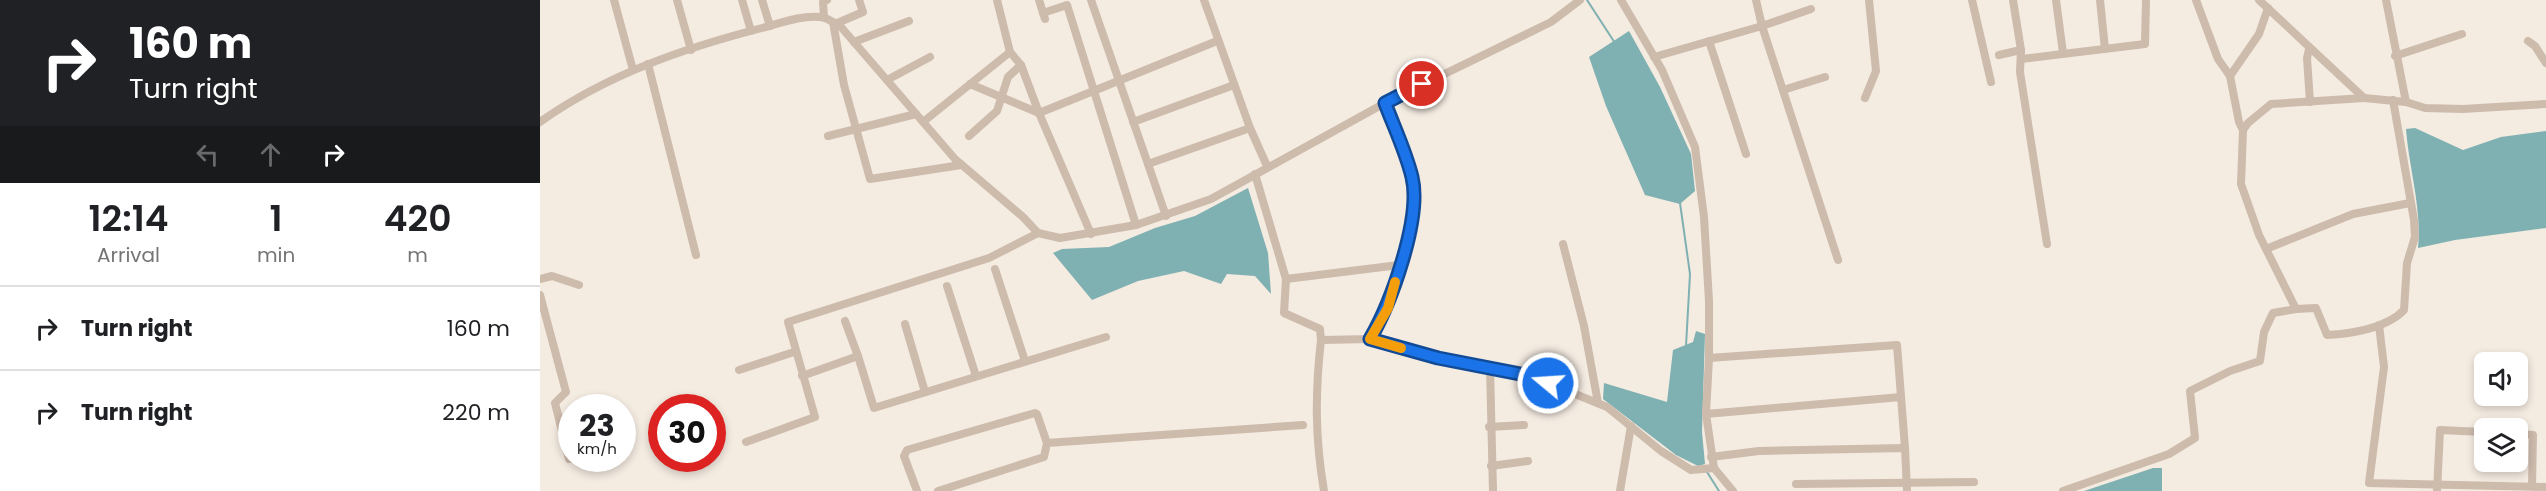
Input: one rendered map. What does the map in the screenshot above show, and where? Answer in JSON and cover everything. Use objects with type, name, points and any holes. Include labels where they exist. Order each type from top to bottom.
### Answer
[{"type":"street","points":[[614,0],[633,70]]},
{"type":"street","points":[[677,0],[691,50]]},
{"type":"street","points":[[742,0],[751,31]]},
{"type":"street","points":[[762,0],[770,26]]},
{"type":"street","points":[[824,17],[823,2],[827,0]]},
{"type":"street","points":[[834,23],[863,12],[859,0]]},
{"type":"street","points":[[997,0],[1010,52],[1021,65],[1091,234]]},
{"type":"street","points":[[1039,0],[1044,16],[1066,4],[1136,225]]},
{"type":"street","points":[[1091,0],[1166,216]]},
{"type":"street","points":[[1204,0],[1250,128],[1267,166]]},
{"type":"street","points":[[1621,0],[1654,57],[1695,147],[1704,217],[1709,358],[1706,414],[1711,457],[1708,469]]},
{"type":"street","points":[[1756,0],[1762,26],[1838,260]]},
{"type":"street","points":[[1865,98],[1876,70],[1869,0]]},
{"type":"street","points":[[1972,0],[1991,82]]},
{"type":"street","points":[[2013,0],[2021,55],[2020,72],[2047,244]]},
{"type":"street","points":[[2056,0],[2063,53]]},
{"type":"street","points":[[2100,0],[2105,49]]},
{"type":"street","points":[[1999,55],[2063,53],[2147,44],[2146,0]]},
{"type":"street","points":[[2196,0],[2218,59],[2230,76],[2239,122],[2244,130]]},
{"type":"street","points":[[2259,0],[2364,98]]},
{"type":"street","points":[[2386,0],[2406,102]]},
{"type":"street","points":[[540,122],[575,98],[648,64],[751,31],[807,16],[824,17],[854,42],[961,165],[1038,233],[1060,238],[1136,225],[1211,199],[1267,166],[1385,103],[1551,22],[1579,1]]},
{"type":"street","points":[[2230,76],[2259,34],[2268,8]]},
{"type":"street","points":[[1654,57],[1762,26],[1811,9]]},
{"type":"street","points":[[854,42],[909,21]]},
{"type":"street","points":[[834,23],[844,85],[870,179],[961,165]]},
{"type":"street","points":[[2396,56],[2462,34]]},
{"type":"street","points":[[970,84],[1039,113],[1118,79],[1217,41]]},
{"type":"street","points":[[1709,41],[1746,154]]},
{"type":"street","points":[[2528,41],[2535,46],[2546,63]]},
{"type":"street","points":[[2309,48],[2307,58],[2310,102]]},
{"type":"street","points":[[922,122],[1010,52]]},
{"type":"street","points":[[887,80],[930,57]]},
{"type":"street","points":[[648,64],[696,255]]},
{"type":"street","points":[[997,111],[1008,77],[1021,65]]},
{"type":"street","points":[[1783,90],[1825,77]]},
{"type":"street","points":[[1133,122],[1234,85]]},
{"type":"street","points":[[2296,309],[2266,249],[2241,184],[2244,130],[2248,123],[2271,104],[2364,98],[2406,102],[2424,108],[2463,109],[2546,104]]},
{"type":"street","points":[[2063,491],[2169,454],[2195,438],[2190,391],[2229,371],[2260,362],[2264,332],[2273,313],[2316,308],[2327,334],[2379,325],[2394,319],[2404,310],[2408,263],[2415,237],[2393,100]]},
{"type":"street","points":[[1370,339],[1388,308],[1415,216],[1413,177],[1385,103]]},
{"type":"street","points":[[969,135],[997,111],[1020,105]]},
{"type":"street","points":[[828,136],[916,114]]},
{"type":"street","points":[[1148,164],[1250,128]]},
{"type":"street","points":[[1255,174],[1286,279],[1286,316],[1320,329],[1321,340],[1316,382],[1316,445],[1324,491]]},
{"type":"street","points":[[2266,249],[2353,214],[2410,203]]},
{"type":"street","points":[[746,442],[815,417],[795,352],[788,322],[792,319],[988,258],[1038,233]]},
{"type":"street","points":[[1563,244],[1584,326],[1598,403]]},
{"type":"street","points":[[1286,279],[1399,265]]},
{"type":"street","points":[[995,269],[1025,361]]},
{"type":"street","points":[[540,279],[552,276],[579,285]]},
{"type":"street","points":[[947,286],[976,376]]},
{"type":"street","points":[[540,295],[566,392],[564,394]]},
{"type":"street","points":[[844,321],[858,356],[874,408],[1106,337]]},
{"type":"street","points":[[905,324],[925,392]]},
{"type":"street","points":[[2379,325],[2384,367],[2369,487],[2539,488],[2533,435],[2528,435]]},
{"type":"street","points":[[1321,340],[1370,339],[1438,358],[1531,376],[1607,407],[1690,470],[1708,469],[1733,491]]},
{"type":"street","points":[[1709,358],[1897,345],[1907,487]]},
{"type":"street","points":[[739,370],[795,352]]},
{"type":"street","points":[[802,376],[858,356]]},
{"type":"street","points":[[1490,367],[1489,427],[1493,491]]},
{"type":"street","points":[[1706,414],[1901,396]]},
{"type":"street","points":[[558,400],[555,403],[558,415]]},
{"type":"street","points":[[916,491],[904,456],[907,450],[1035,413],[1047,443],[1044,457],[938,491]]},
{"type":"street","points":[[1047,443],[1303,425]]},
{"type":"street","points":[[1489,427],[1524,425]]},
{"type":"street","points":[[1620,491],[1631,426]]},
{"type":"street","points":[[2438,488],[2440,430],[2474,432]]},
{"type":"street","points":[[1711,457],[1759,451],[1905,448]]},
{"type":"street","points":[[1491,466],[1528,460]]},
{"type":"street","points":[[1796,484],[1907,487],[1974,482]]},
{"type":"water","points":[[1629,31],[1660,87],[1691,154],[1695,191],[1680,204],[1645,195],[1606,106],[1589,57]]},
{"type":"water","points":[[2415,128],[2463,150],[2501,137],[2546,131],[2546,228],[2455,240],[2418,248],[2417,203],[2406,129]]},
{"type":"water","points":[[1248,188],[1268,253],[1271,294],[1255,276],[1227,274],[1221,284],[1184,271],[1138,281],[1092,300],[1053,253],[1062,249],[1109,247],[1155,228],[1195,216]]},
{"type":"water","points":[[1696,331],[1705,334],[1702,432],[1705,464],[1698,466],[1676,455],[1603,399],[1604,383],[1667,402],[1673,350],[1693,342]]},
{"type":"water","points":[[2153,468],[2162,468],[2162,491],[2084,491]]},
{"type":"waterway","points":[[1587,0],[1615,43]]},
{"type":"waterway","points":[[1680,203],[1690,274],[1686,346]]},
{"type":"waterway","points":[[1707,472],[1719,491]]},
{"type":"slow traffic","points":[[1395,282],[1388,308],[1370,339],[1401,348]]},
{"type":"route","points":[[1422,84],[1385,103],[1413,177],[1415,216],[1388,308],[1370,339],[1438,358],[1531,376],[1548,383]]}]
